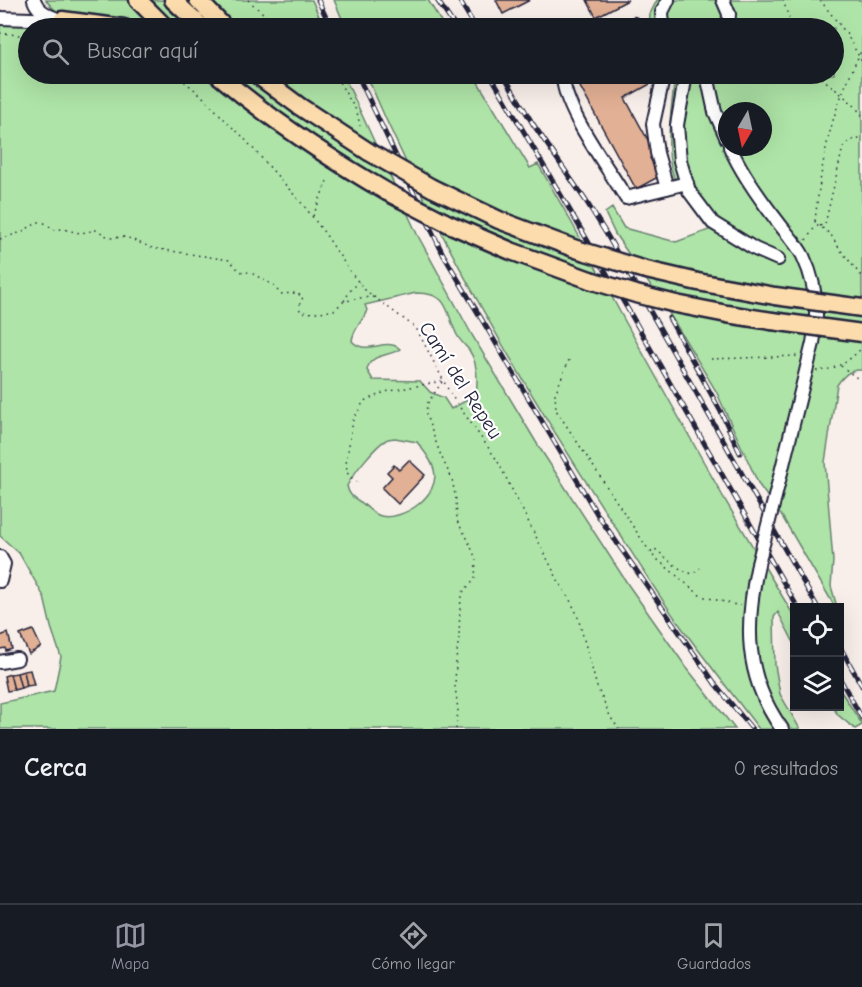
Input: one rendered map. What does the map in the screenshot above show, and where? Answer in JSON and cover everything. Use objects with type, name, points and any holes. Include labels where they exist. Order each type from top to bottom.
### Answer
[{"type":"highway","points":[[138,0],[156,18]]},
{"type":"highway","points":[[173,0],[192,18]]},
{"type":"highway","points":[[198,0],[215,18]]},
{"type":"highway","points":[[229,84],[274,120],[350,171],[449,224],[511,252],[590,280],[676,304],[772,321],[862,333]]},
{"type":"highway","points":[[269,84],[369,152],[432,188],[499,220],[576,249],[642,269],[775,296],[862,308]]},
{"type":"highway","points":[[278,84],[299,106]]},
{"type":"street","points":[[34,0],[39,9],[57,18]]},
{"type":"street","points":[[661,18],[668,0]]},
{"type":"street","points":[[727,2],[730,18]]},
{"type":"street","points":[[563,84],[574,115],[626,198],[687,183]]},
{"type":"street","points":[[662,84],[653,124],[657,153],[667,188]]},
{"type":"street","points":[[684,84],[677,125],[680,161],[689,191],[713,223],[755,249],[778,259]]},
{"type":"street","points":[[709,84],[718,117]]},
{"type":"street","points":[[735,156],[758,195],[799,249],[809,269],[816,302],[816,326],[810,356],[758,564],[750,609],[749,637],[757,681],[770,711],[782,729]]},
{"type":"street","points":[[0,556],[4,564],[0,581]]},
{"type":"street","points":[[0,662],[17,659]]},
{"type":"path","points":[[248,0],[269,18]]},
{"type":"path","points":[[783,0],[789,18]]},
{"type":"path","points":[[820,0],[834,18]]},
{"type":"path","points":[[844,30],[862,62]]},
{"type":"path","points":[[0,33],[18,35]]},
{"type":"path","points":[[799,249],[816,226],[825,149],[847,80],[862,49]]},
{"type":"path","name":"Camí del Repeu","points":[[188,84],[242,136],[312,216],[359,282],[374,297],[416,328],[451,395],[497,460],[571,602],[577,614],[597,687],[618,729]]},
{"type":"path","points":[[340,84],[357,112],[360,126]]},
{"type":"path","points":[[829,84],[853,104],[862,115]]},
{"type":"path","points":[[816,226],[825,224],[843,147],[850,140],[862,140]]},
{"type":"path","points":[[312,216],[327,181]]},
{"type":"path","points":[[0,239],[43,222],[55,230],[80,232],[97,230],[110,238],[126,237],[152,248],[229,260],[242,272],[249,272],[273,284],[280,294],[296,293],[303,297],[299,306],[300,311],[334,310],[359,282]]},
{"type":"path","points":[[820,226],[831,235],[862,278]]},
{"type":"path","points":[[343,302],[374,297]]},
{"type":"path","points":[[806,370],[813,372],[831,370],[845,364],[862,348]]},
{"type":"path","points":[[711,359],[810,356]]},
{"type":"path","points":[[569,360],[555,394],[556,410],[650,552],[701,596],[750,609]]},
{"type":"path","points":[[840,366],[857,378]]},
{"type":"path","points":[[357,482],[348,475],[346,464],[353,420],[364,401],[385,392],[443,381]]},
{"type":"path","points":[[443,381],[427,404],[426,415],[452,479],[457,521],[476,559],[475,579],[463,592],[460,606],[455,686],[458,710],[456,729]]},
{"type":"path","points":[[650,552],[653,549],[657,550],[681,571],[693,574],[700,568]]},
{"type":"green space","points":[[46,0],[312,0],[320,18],[63,18]]},
{"type":"green space","points":[[334,0],[428,0],[439,18],[342,18]]},
{"type":"green space","points":[[657,0],[862,0],[862,370],[848,373],[837,385],[825,462],[833,561],[831,586],[836,603],[833,603],[783,518],[759,485],[716,391],[669,313],[615,234],[605,213],[612,208],[624,228],[676,242],[709,230],[684,196],[672,173],[669,145],[674,84],[844,84],[844,18],[650,18]]},
{"type":"green space","points":[[0,25],[18,25],[18,84],[348,84],[417,234],[472,335],[539,447],[629,586],[686,667],[735,729],[0,729],[0,703],[54,691],[61,657],[44,597],[19,553],[0,536]],"holes":[[[416,293],[435,296],[445,305],[457,335],[469,350],[476,366],[476,395],[451,409],[444,398],[430,392],[420,381],[373,380],[367,370],[372,361],[400,349],[389,345],[363,347],[352,341],[354,332],[367,310],[365,305]],[[395,438],[417,442],[431,463],[435,479],[426,497],[418,504],[400,514],[381,516],[352,496],[347,486],[381,443]]]},
{"type":"green space","points":[[370,84],[479,84],[530,168],[538,164],[725,500],[790,609],[790,635],[778,612],[774,617],[775,665],[780,694],[800,729],[759,729],[691,641],[543,414],[448,247]]},
{"type":"green space","points":[[844,696],[862,725],[855,729],[836,711],[844,711]]},
{"type":"building","points":[[496,0],[530,0],[503,14]]},
{"type":"building","points":[[587,0],[628,0],[596,17]]},
{"type":"building","points":[[578,84],[650,84],[625,98],[656,155],[650,158],[660,176],[636,189]]},
{"type":"building","points":[[409,460],[425,475],[398,504],[382,488],[392,477],[387,472],[394,465],[399,470]]},
{"type":"building","points":[[33,630],[41,647],[29,654],[20,635]]},
{"type":"building","points":[[8,633],[12,649],[6,651],[5,648],[0,649],[0,636]]},
{"type":"building","points":[[30,670],[34,685],[27,686],[24,671]]},
{"type":"building","points":[[24,671],[27,686],[21,688],[17,673]]},
{"type":"building","points":[[17,673],[21,688],[14,690],[10,674]]},
{"type":"building","points":[[10,674],[14,690],[7,691],[4,676]]},
{"type":"railway","points":[[318,0],[326,18]]},
{"type":"railway","points":[[437,0],[449,18]]},
{"type":"railway","points":[[459,0],[470,18]]},
{"type":"railway","points":[[362,84],[443,254],[597,514],[716,685],[752,729]]},
{"type":"railway","points":[[496,84],[633,318],[795,603]]},
{"type":"railway","points":[[509,84],[607,235],[815,603]]},
{"type":"railway","points":[[669,318],[721,412],[740,453]]},
{"type":"railway","points":[[844,654],[862,686]]},
{"type":"railway","points":[[844,686],[862,718]]}]
